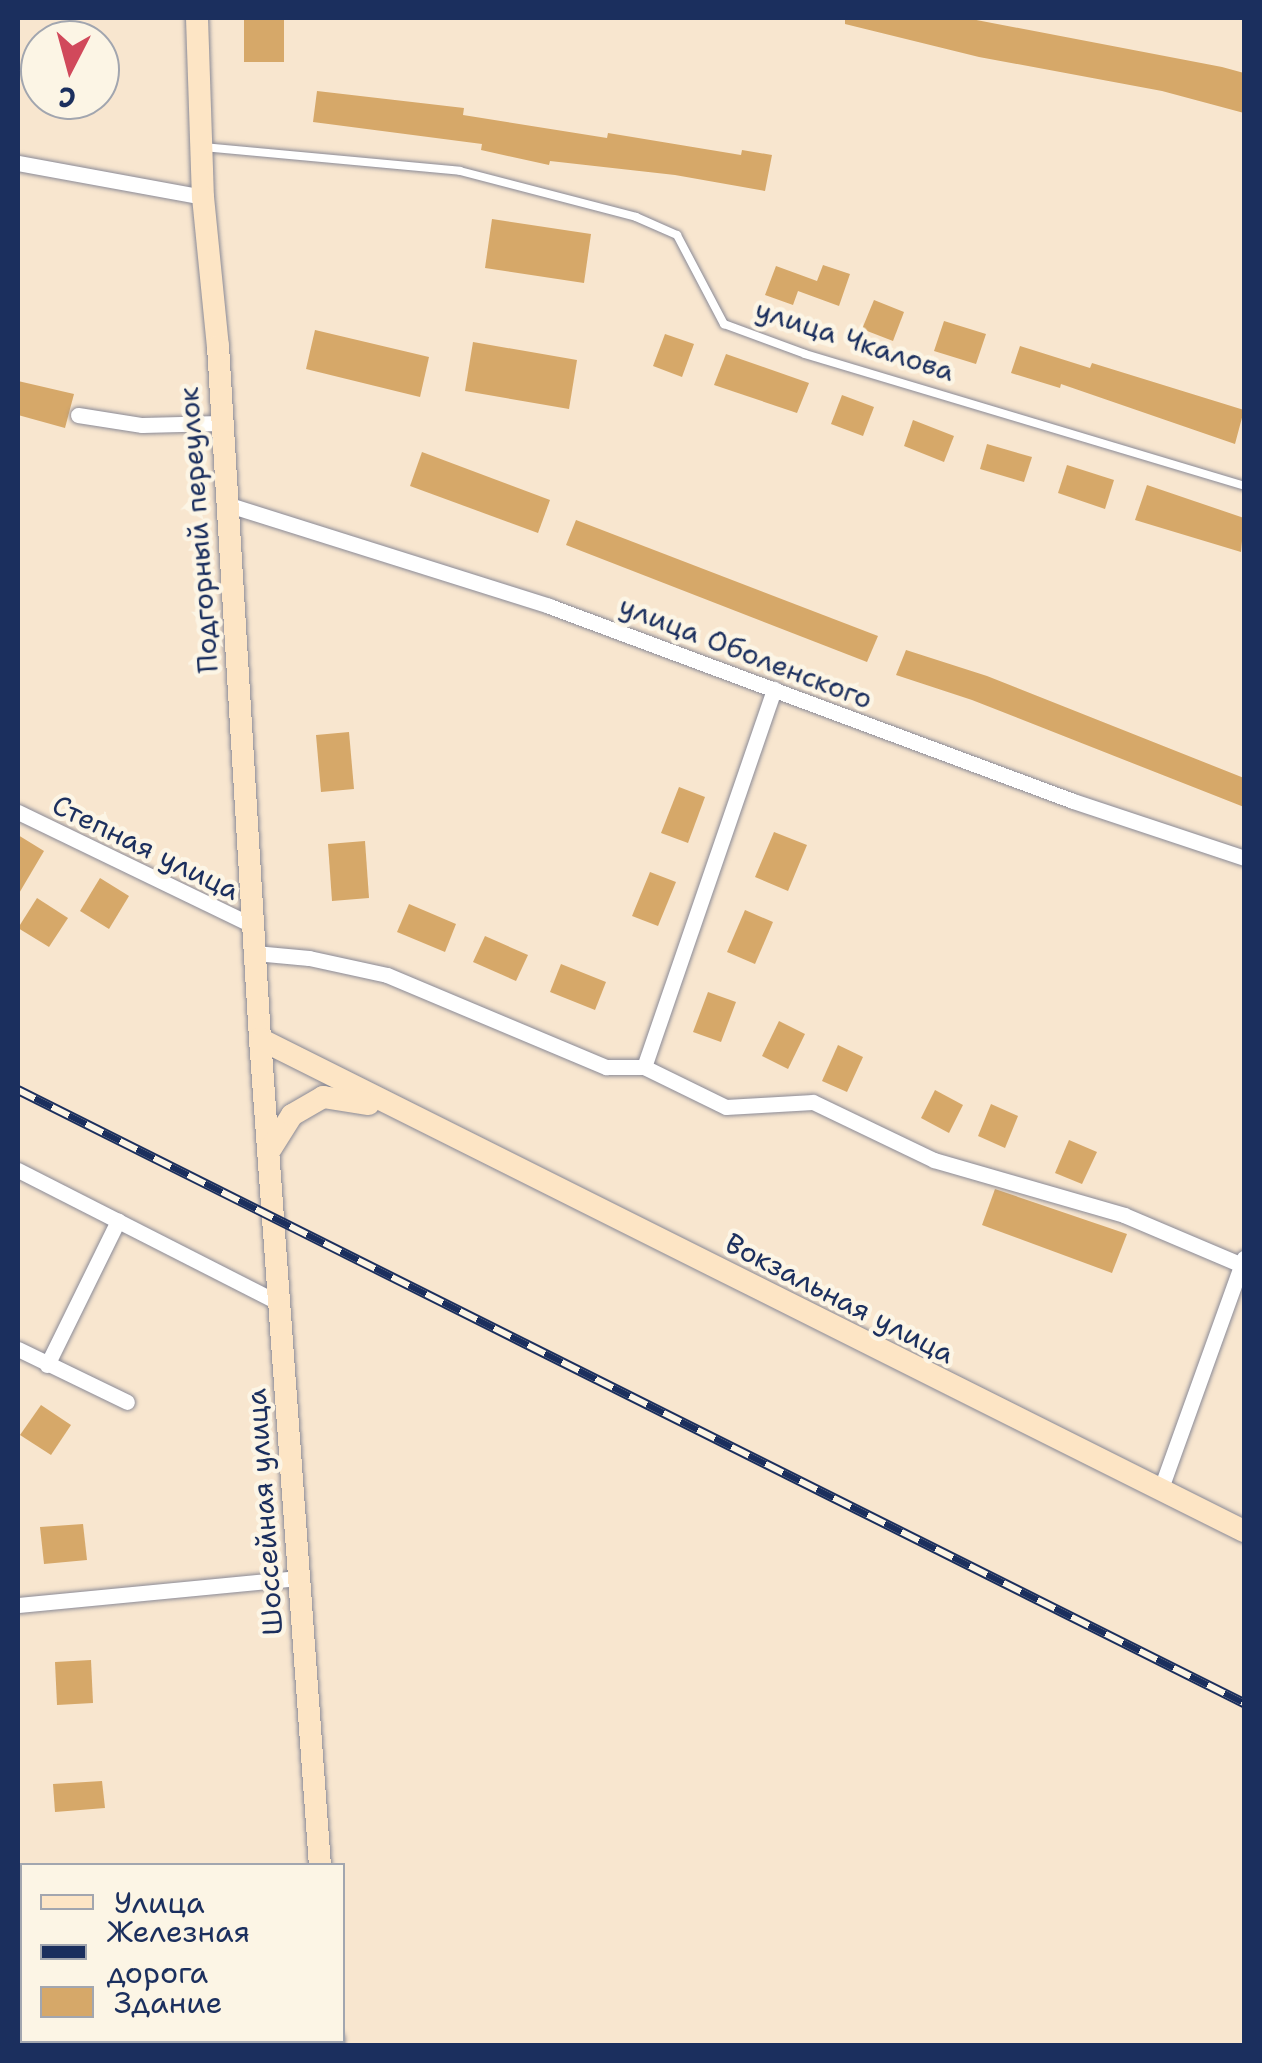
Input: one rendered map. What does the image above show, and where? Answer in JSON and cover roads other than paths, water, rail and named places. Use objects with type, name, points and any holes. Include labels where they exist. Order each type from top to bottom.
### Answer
[{"type":"main road","name":"Подгорный переулок","points":[[197,18],[204,197],[218,346],[268,1153]]},
{"type":"main road","points":[[260,1039],[410,1117]]},
{"type":"main road","points":[[268,1153],[292,1116],[323,1097],[350,1098],[410,1117]]},
{"type":"main road","name":"Вокзальная улица","points":[[410,1117],[1244,1532]]},
{"type":"main road","name":"Шоссейная улица","points":[[268,1153],[320,1863]]},
{"type":"street","points":[[18,163],[204,197]]},
{"type":"street","points":[[78,415],[142,425],[220,423]]},
{"type":"street","name":"улица Оболенского","points":[[226,504],[516,594],[1072,801],[1244,858]]},
{"type":"street","points":[[644,1067],[774,689]]},
{"type":"street","name":"Степная улица","points":[[18,812],[254,926]]},
{"type":"street","points":[[255,953],[309,958],[386,976],[606,1068],[644,1067],[726,1107],[812,1102],[934,1160],[1124,1215],[1243,1262],[1160,1491]]},
{"type":"street","points":[[18,1170],[279,1303]]},
{"type":"street","points":[[47,1364],[118,1221]]},
{"type":"street","points":[[18,1349],[127,1402]]},
{"type":"street","points":[[18,1606],[299,1578]]},
{"type":"lane","name":"улица Чкалова","points":[[202,147],[460,171],[636,217],[676,235],[724,324],[805,354],[1244,486]]},
{"type":"railway","points":[[18,1090],[1244,1703]]}]
